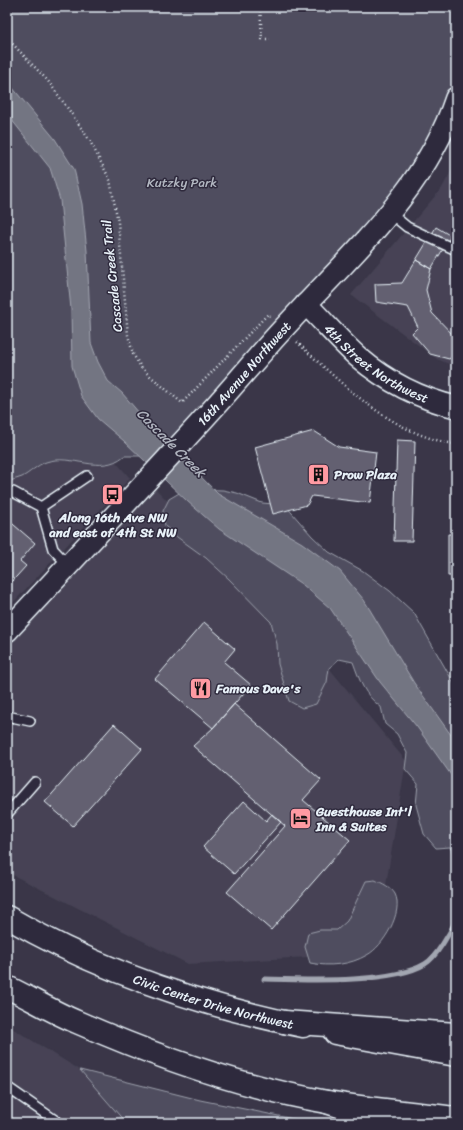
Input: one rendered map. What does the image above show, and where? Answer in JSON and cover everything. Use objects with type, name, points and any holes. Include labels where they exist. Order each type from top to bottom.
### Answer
[{"type":"main road","name":"Civic Center Drive Northwest","points":[[7,917],[42,937],[119,973],[186,996],[284,1022],[456,1055]]},
{"type":"main road","points":[[7,987],[76,1022],[185,1065],[250,1084],[327,1102],[391,1123]]},
{"type":"main road","points":[[284,1022],[456,1034]]},
{"type":"main road","points":[[327,1102],[456,1118]]},
{"type":"street","name":"16th Avenue Northwest","points":[[7,631],[197,426],[390,213],[412,185],[441,138],[456,98]]},
{"type":"street","name":"4th Street Northwest","points":[[306,304],[358,357],[386,378],[434,402],[456,407]]},
{"type":"lane","points":[[390,213],[407,227],[456,250]]},
{"type":"lane","points":[[41,507],[87,476]]},
{"type":"lane","points":[[7,492],[13,492],[41,507],[53,549],[68,565]]},
{"type":"lane","points":[[7,716],[30,722]]},
{"type":"lane","points":[[7,814],[35,782]]},
{"type":"lane","points":[[7,1088],[60,1123]]},
{"type":"path","points":[[260,7],[262,39],[270,38]]},
{"type":"path","name":"Cascade Creek Trail","points":[[7,38],[48,81],[90,141],[110,180],[118,222],[128,335],[133,354],[142,369],[182,402],[268,314]]},
{"type":"path","points":[[302,346],[332,376],[405,429],[439,442],[456,444]]},
{"type":"shaded area","points":[[456,162],[456,367],[437,359],[351,295],[442,188]]},
{"type":"shaded area","points":[[7,459],[116,462],[130,478],[7,609]]},
{"type":"shaded area","points":[[153,486],[329,668],[406,761],[386,885],[308,957],[188,964],[7,872],[7,648]]},
{"type":"shaded area","points":[[7,1025],[80,1070],[126,1123],[7,1123]]},
{"type":"green space","name":"Kutzky Park","points":[[7,7],[456,7],[456,98],[441,137],[169,456],[124,456],[115,462],[105,464],[56,460],[43,463],[22,477],[7,482]]},
{"type":"green space","points":[[186,489],[223,490],[237,493],[262,503],[285,505],[312,536],[329,552],[363,571],[390,591],[414,613],[456,687],[456,876],[455,858],[450,847],[436,848],[424,834],[416,805],[418,784],[405,769],[407,753],[397,734],[385,724],[381,707],[370,698],[360,681],[353,662],[339,659],[329,668],[327,682],[316,704],[302,708],[289,701],[278,664],[277,644],[271,622],[206,558],[177,537],[165,526],[163,511],[169,499]]},
{"type":"green space","points":[[375,880],[391,889],[395,894],[397,901],[397,910],[394,919],[379,945],[367,955],[347,963],[325,965],[310,963],[305,947],[308,933],[320,930],[337,930],[347,921],[366,881]]},
{"type":"green space","points":[[80,1070],[200,1100],[313,1123],[126,1123]]},
{"type":"water","points":[[7,81],[55,139],[74,169],[82,204],[87,251],[91,343],[98,362],[108,381],[122,393],[146,421],[218,494],[302,543],[340,571],[364,600],[414,683],[456,742],[456,782],[417,727],[380,682],[330,608],[303,585],[219,529],[187,501],[124,441],[98,419],[81,396],[72,366],[71,309],[60,200],[50,168],[7,114]]},
{"type":"building","points":[[436,227],[451,236],[431,269],[416,260]]},
{"type":"building","points":[[416,260],[431,269],[426,290],[432,313],[456,338],[456,354],[449,359],[430,354],[412,333],[418,327],[408,307],[376,302],[375,284],[402,283]]},
{"type":"building","name":"Prow Plaza","points":[[314,431],[339,447],[376,452],[370,503],[312,496],[307,505],[273,514],[255,447]]},
{"type":"building","points":[[397,440],[415,441],[412,541],[394,541]]},
{"type":"building","points":[[7,519],[35,543],[20,561],[26,566],[7,587]]},
{"type":"building","points":[[448,534],[456,534],[456,576],[448,576]]},
{"type":"building","points":[[204,622],[235,649],[224,662],[251,685],[213,728],[155,679]]},
{"type":"building","name":"Guesthouse Int'l Inn & Suites","points":[[234,704],[321,780],[303,800],[350,840],[271,930],[227,892],[285,826],[193,746],[213,728]]},
{"type":"building","points":[[114,724],[142,749],[73,826],[45,802]]},
{"type":"building","points":[[244,801],[266,821],[272,814],[281,822],[234,874],[203,847]]},
{"type":"waterway","points":[[264,979],[324,980],[370,978],[392,975],[410,970],[425,964],[434,956],[456,920]]},
{"type":"place","name":"Prow Plaza","points":[[318,474]]},
{"type":"place","name":"Along 16th Ave NW and east of 4th St NW","points":[[113,495]]},
{"type":"place","name":"Famous Dave's","points":[[200,688]]},
{"type":"place","name":"Guesthouse Int'l Inn & Suites","points":[[300,818]]},
{"type":"water label","name":"Cascade Creek","points":[[171,443]]}]
